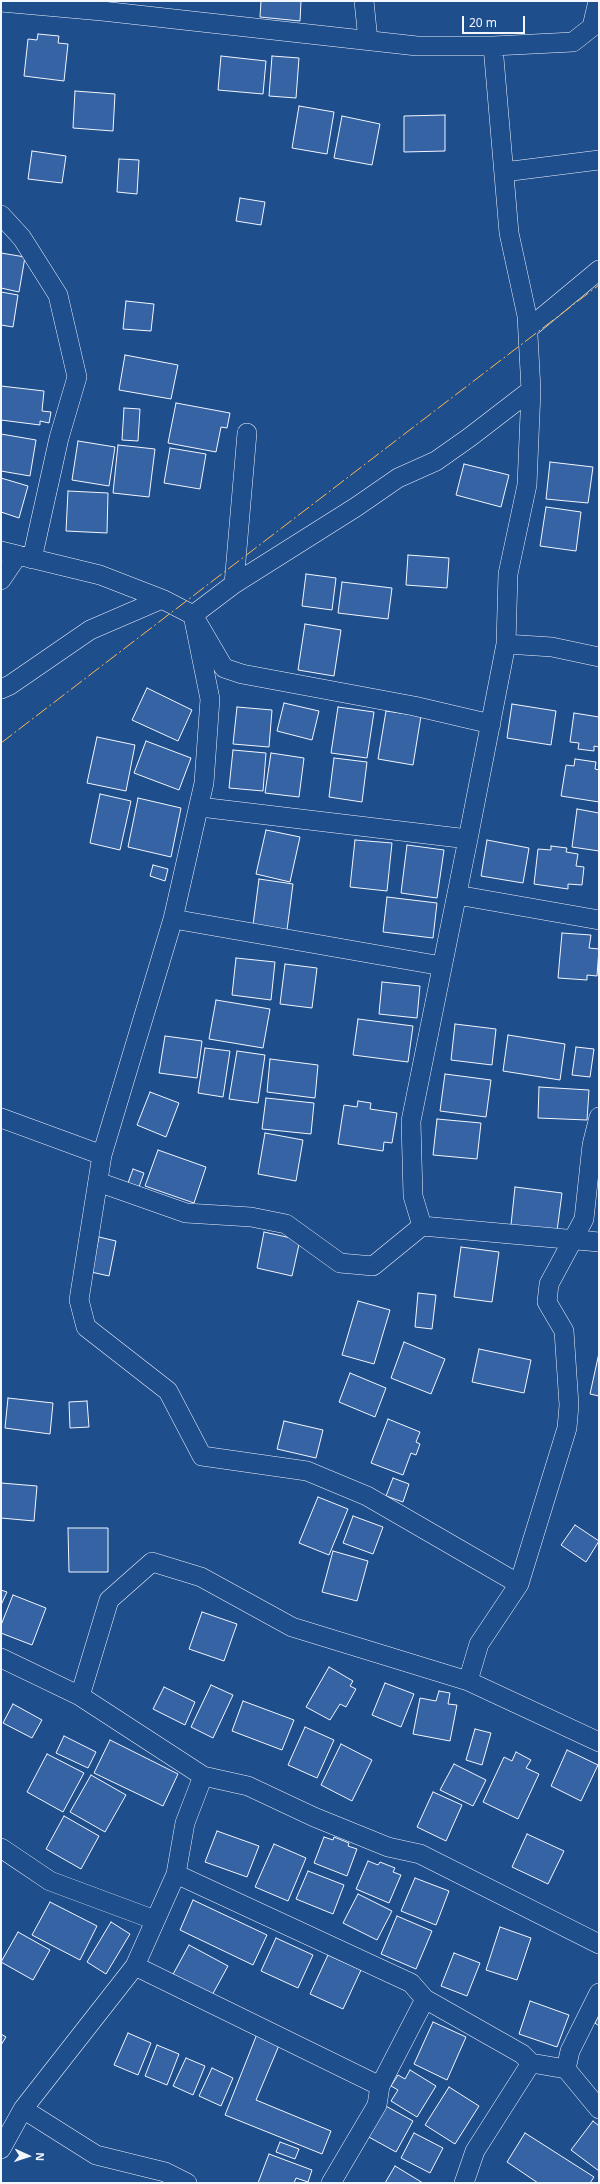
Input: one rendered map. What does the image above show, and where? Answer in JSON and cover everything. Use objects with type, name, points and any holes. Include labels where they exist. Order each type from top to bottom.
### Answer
[{"type":"street","points":[[364,1],[368,40]]},
{"type":"street","points":[[1,2],[144,8],[417,46],[493,46],[573,42],[592,27],[598,1]]},
{"type":"street","points":[[422,1226],[413,1196],[411,1122],[506,644],[508,574],[527,485],[531,390],[527,316],[509,234],[493,46]]},
{"type":"street","points":[[504,172],[599,160]]},
{"type":"street","points":[[1,216],[22,238],[58,295],[76,377],[59,438],[17,555],[1,580]]},
{"type":"street","points":[[528,329],[599,270]]},
{"type":"street","points":[[193,616],[234,584],[356,507],[398,478],[436,461],[531,390]]},
{"type":"street","points":[[234,584],[247,433]]},
{"type":"street","points":[[17,555],[100,575],[162,599],[193,616],[224,668],[242,674],[414,706],[491,724]]},
{"type":"street","points":[[1,689],[10,685],[90,630],[162,599]]},
{"type":"street","points":[[193,616],[210,699],[204,783],[200,807],[173,920],[102,1155],[79,1300],[86,1327],[168,1392],[202,1456],[307,1471],[367,1496],[519,1584]]},
{"type":"street","points":[[506,644],[552,646],[599,657]]},
{"type":"street","points":[[200,807],[468,839]]},
{"type":"street","points":[[457,895],[599,920]]},
{"type":"street","points":[[173,920],[442,966]]},
{"type":"street","points":[[468,1681],[479,1644],[519,1584],[567,1428],[569,1405],[564,1331],[547,1302],[549,1284],[574,1240],[584,1218],[592,1145],[599,1117]]},
{"type":"street","points":[[1,1118],[102,1155]]},
{"type":"street","points":[[98,1182],[186,1213],[251,1217],[286,1224],[340,1263],[373,1266],[422,1226],[599,1242]]},
{"type":"street","points":[[80,1696],[109,1600],[152,1562],[201,1577],[292,1627],[468,1681],[599,1742]]},
{"type":"street","points":[[1,1658],[80,1696],[203,1776],[248,1786],[314,1817],[388,1847],[420,1854],[599,1944]]},
{"type":"street","points":[[1,2148],[23,2109],[135,1966],[176,1874],[185,1824],[203,1776]]},
{"type":"street","points":[[1,1848],[50,1881],[155,1920]]},
{"type":"street","points":[[176,1874],[411,1983],[424,1999],[522,2054],[531,2063],[566,2068],[599,2109]]},
{"type":"street","points":[[135,1966],[380,2086]]},
{"type":"street","points":[[566,2068],[570,2051],[599,1993]]},
{"type":"street","points":[[331,2183],[377,2105],[380,2086],[424,1999]]},
{"type":"street","points":[[464,2183],[475,2151],[531,2063]]},
{"type":"street","points":[[23,2109],[96,2155],[165,2172],[187,2183]]},
{"type":"building","points":[[261,1],[301,1],[300,21],[260,17]]},
{"type":"building","points":[[38,34],[59,36],[58,43],[68,44],[64,81],[24,76],[28,39],[37,40]]},
{"type":"building","points":[[221,56],[266,61],[263,94],[218,90]]},
{"type":"building","points":[[272,56],[299,58],[296,98],[269,96]]},
{"type":"building","points":[[75,91],[115,94],[113,131],[73,128]]},
{"type":"building","points":[[299,106],[334,112],[327,154],[292,148]]},
{"type":"building","points":[[445,115],[445,151],[404,152],[404,116]]},
{"type":"building","points":[[342,116],[380,124],[372,165],[334,158]]},
{"type":"building","points":[[32,151],[66,156],[62,183],[28,179]]},
{"type":"building","points":[[119,159],[139,160],[137,194],[117,192]]},
{"type":"building","points":[[240,198],[265,202],[261,225],[236,221]]},
{"type":"building","points":[[1,253],[25,257],[19,292],[1,288]]},
{"type":"building","points":[[1,292],[18,295],[13,327],[1,325]]},
{"type":"building","points":[[126,301],[154,304],[151,331],[123,329]]},
{"type":"building","points":[[125,355],[178,365],[171,399],[119,390]]},
{"type":"building","points":[[1,386],[44,391],[42,411],[51,412],[49,423],[40,421],[40,425],[1,420]]},
{"type":"building","points":[[176,403],[230,413],[227,428],[221,427],[216,452],[168,443]]},
{"type":"building","points":[[124,408],[140,409],[138,441],[122,440]]},
{"type":"building","points":[[1,434],[36,440],[30,476],[1,471]]},
{"type":"building","points":[[78,441],[115,447],[109,486],[72,480]]},
{"type":"building","points":[[118,445],[155,449],[149,497],[113,493]]},
{"type":"building","points":[[170,448],[206,454],[200,489],[164,483]]},
{"type":"building","points":[[550,462],[593,467],[588,503],[546,499]]},
{"type":"building","points":[[464,464],[509,475],[501,507],[456,495]]},
{"type":"building","points":[[1,478],[28,486],[19,518],[1,512]]},
{"type":"building","points":[[68,491],[108,493],[107,533],[66,531]]},
{"type":"building","points":[[546,507],[581,512],[576,551],[540,546]]},
{"type":"building","points":[[408,555],[449,558],[447,588],[406,585]]},
{"type":"building","points":[[306,574],[336,578],[332,610],[302,606]]},
{"type":"building","points":[[342,582],[392,588],[388,619],[338,613]]},
{"type":"building","points":[[305,624],[341,630],[334,676],[298,670]]},
{"type":"building","points":[[147,688],[192,710],[178,741],[132,720]]},
{"type":"building","points":[[284,703],[319,711],[312,740],[277,731]]},
{"type":"building","points":[[512,704],[556,711],[551,745],[507,738]]},
{"type":"building","points":[[237,707],[272,710],[269,747],[233,744]]},
{"type":"building","points":[[338,707],[374,712],[367,758],[331,753]]},
{"type":"building","points":[[386,711],[421,716],[413,765],[378,759]]},
{"type":"building","points":[[574,713],[599,717],[599,747],[594,746],[594,751],[578,749],[579,743],[570,742]]},
{"type":"building","points":[[97,737],[135,745],[126,791],[87,783]]},
{"type":"building","points":[[146,741],[191,758],[179,790],[134,773]]},
{"type":"building","points":[[233,750],[266,753],[263,791],[229,788]]},
{"type":"building","points":[[271,753],[304,758],[299,797],[265,793]]},
{"type":"building","points":[[334,758],[367,762],[362,802],[329,797]]},
{"type":"building","points":[[575,759],[596,762],[595,769],[599,770],[599,802],[561,796],[566,765],[574,766]]},
{"type":"building","points":[[100,794],[131,801],[120,850],[90,843]]},
{"type":"building","points":[[138,798],[181,808],[171,857],[128,847]]},
{"type":"building","points":[[577,809],[599,813],[599,851],[572,847]]},
{"type":"building","points":[[266,830],[300,837],[290,882],[256,874]]},
{"type":"building","points":[[355,840],[392,843],[387,891],[350,887]]},
{"type":"building","points":[[487,840],[529,848],[523,883],[481,876]]},
{"type":"building","points":[[407,845],[444,850],[437,898],[401,893]]},
{"type":"building","points":[[551,846],[567,848],[566,852],[578,854],[576,866],[584,867],[582,885],[568,884],[568,889],[534,884],[538,849],[551,850]]},
{"type":"building","points":[[153,865],[168,869],[165,881],[150,876]]},
{"type":"building","points":[[259,879],[293,884],[287,930],[253,925]]},
{"type":"building","points":[[387,897],[437,903],[433,938],[383,932]]},
{"type":"building","points":[[562,933],[591,935],[589,948],[599,949],[597,976],[587,975],[587,980],[558,978]]},
{"type":"building","points":[[236,958],[275,962],[271,1000],[232,995]]},
{"type":"building","points":[[285,964],[317,968],[312,1008],[280,1004]]},
{"type":"building","points":[[382,982],[420,986],[417,1018],[379,1014]]},
{"type":"building","points":[[216,1000],[270,1009],[263,1048],[209,1039]]},
{"type":"building","points":[[358,1019],[413,1026],[408,1062],[353,1055]]},
{"type":"building","points":[[455,1024],[496,1029],[492,1065],[451,1060]]},
{"type":"building","points":[[508,1035],[565,1044],[560,1080],[503,1071]]},
{"type":"building","points":[[165,1036],[202,1041],[197,1078],[159,1073]]},
{"type":"building","points":[[576,1047],[594,1049],[590,1077],[572,1075]]},
{"type":"building","points":[[205,1048],[230,1051],[223,1097],[198,1093]]},
{"type":"building","points":[[237,1051],[265,1055],[258,1103],[229,1099]]},
{"type":"building","points":[[270,1059],[318,1065],[315,1098],[267,1092]]},
{"type":"building","points":[[445,1074],[491,1080],[486,1117],[440,1111]]},
{"type":"building","points":[[539,1087],[589,1090],[587,1120],[538,1118]]},
{"type":"building","points":[[150,1092],[179,1103],[166,1137],[137,1125]]},
{"type":"building","points":[[266,1098],[314,1103],[311,1134],[262,1129]]},
{"type":"building","points":[[358,1101],[371,1103],[370,1109],[397,1113],[392,1143],[384,1142],[383,1151],[338,1144],[344,1105],[357,1107]]},
{"type":"building","points":[[437,1119],[481,1123],[477,1159],[433,1155]]},
{"type":"building","points":[[265,1133],[303,1140],[296,1181],[258,1174]]},
{"type":"building","points":[[158,1150],[206,1167],[194,1203],[145,1186]]},
{"type":"building","points":[[133,1169],[144,1173],[139,1187],[128,1183]]},
{"type":"building","points":[[515,1187],[562,1193],[557,1231],[511,1225]]},
{"type":"building","points":[[264,1232],[300,1240],[292,1276],[257,1268]]},
{"type":"building","points":[[99,1237],[116,1241],[109,1276],[91,1272]]},
{"type":"building","points":[[461,1247],[499,1252],[492,1302],[454,1297]]},
{"type":"building","points":[[418,1293],[436,1295],[432,1329],[415,1327]]},
{"type":"building","points":[[358,1301],[390,1310],[374,1364],[342,1355]]},
{"type":"building","points":[[404,1342],[445,1359],[431,1394],[391,1378]]},
{"type":"building","points":[[479,1349],[531,1360],[524,1393],[472,1382]]},
{"type":"building","points":[[599,1353],[599,1396],[590,1394]]},
{"type":"building","points":[[350,1373],[386,1388],[375,1417],[339,1402]]},
{"type":"building","points":[[8,1398],[53,1403],[50,1434],[5,1428]]},
{"type":"building","points":[[87,1401],[89,1427],[70,1428],[69,1402]]},
{"type":"building","points":[[388,1419],[420,1432],[416,1442],[420,1444],[416,1455],[411,1453],[403,1475],[371,1463]]},
{"type":"building","points":[[284,1421],[323,1430],[316,1458],[277,1449]]},
{"type":"building","points":[[393,1478],[409,1484],[403,1502],[386,1496]]},
{"type":"building","points":[[1,1483],[37,1486],[34,1521],[1,1518]]},
{"type":"building","points":[[318,1497],[348,1509],[329,1555],[299,1543]]},
{"type":"building","points":[[353,1516],[383,1527],[373,1554],[343,1543]]},
{"type":"building","points":[[575,1525],[599,1541],[586,1562],[561,1545]]},
{"type":"building","points":[[68,1528],[108,1528],[108,1572],[69,1572]]},
{"type":"building","points":[[333,1551],[368,1561],[357,1601],[322,1592]]},
{"type":"building","points":[[1,1590],[7,1592],[1,1605]]},
{"type":"building","points":[[13,1595],[46,1608],[32,1645],[1,1633],[1,1625]]},
{"type":"building","points":[[202,1612],[237,1624],[224,1661],[189,1649]]},
{"type":"building","points":[[329,1667],[353,1681],[350,1686],[356,1689],[346,1707],[340,1704],[330,1720],[306,1707]]},
{"type":"building","points":[[385,1683],[414,1694],[401,1727],[372,1715]]},
{"type":"building","points":[[211,1685],[233,1695],[213,1738],[191,1727]]},
{"type":"building","points":[[164,1687],[195,1702],[185,1725],[153,1709]]},
{"type":"building","points":[[439,1691],[450,1693],[448,1704],[457,1705],[450,1741],[413,1734],[420,1698],[436,1701]]},
{"type":"building","points":[[243,1701],[294,1720],[282,1750],[232,1731]]},
{"type":"building","points":[[13,1704],[42,1720],[32,1738],[3,1723]]},
{"type":"building","points":[[305,1727],[334,1740],[317,1778],[288,1765]]},
{"type":"building","points":[[475,1729],[491,1733],[482,1765],[466,1760]]},
{"type":"building","points":[[64,1736],[96,1752],[88,1768],[56,1753]]},
{"type":"building","points":[[110,1740],[178,1774],[163,1806],[94,1773]]},
{"type":"building","points":[[341,1744],[372,1760],[352,1801],[321,1785]]},
{"type":"building","points":[[567,1750],[598,1765],[581,1801],[551,1786]]},
{"type":"building","points":[[516,1752],[531,1760],[526,1768],[539,1774],[518,1819],[483,1802],[504,1757],[512,1761]]},
{"type":"building","points":[[47,1754],[84,1773],[63,1812],[27,1792]]},
{"type":"building","points":[[454,1764],[486,1780],[473,1806],[440,1790]]},
{"type":"building","points":[[91,1775],[126,1795],[105,1832],[70,1812]]},
{"type":"building","points":[[433,1792],[462,1805],[446,1841],[417,1827]]},
{"type":"building","points":[[64,1816],[99,1836],[81,1869],[46,1849]]},
{"type":"building","points":[[217,1831],[259,1846],[247,1877],[205,1862]]},
{"type":"building","points":[[527,1834],[564,1851],[548,1884],[512,1867]]},
{"type":"building","points":[[324,1837],[333,1840],[334,1837],[349,1843],[348,1846],[357,1849],[347,1876],[314,1863]]},
{"type":"building","points":[[274,1844],[306,1858],[288,1901],[255,1887]]},
{"type":"building","points":[[368,1861],[378,1865],[380,1862],[395,1868],[393,1872],[401,1875],[389,1903],[356,1889]]},
{"type":"building","points":[[308,1871],[344,1885],[333,1914],[296,1899]]},
{"type":"building","points":[[415,1878],[449,1891],[436,1925],[401,1911]]},
{"type":"building","points":[[358,1894],[392,1911],[377,1940],[343,1923]]},
{"type":"building","points":[[193,1900],[267,1935],[253,1965],[180,1930]]},
{"type":"building","points":[[50,1902],[97,1926],[80,1960],[32,1935]]},
{"type":"building","points":[[397,1916],[432,1931],[416,1969],[381,1954]]},
{"type":"building","points":[[111,1922],[130,1934],[106,1974],[87,1962]]},
{"type":"building","points":[[500,1927],[531,1938],[517,1980],[486,1970]]},
{"type":"building","points":[[18,1932],[50,1950],[33,1980],[1,1962]]},
{"type":"building","points":[[276,1938],[313,1955],[298,1988],[261,1971]]},
{"type":"building","points":[[189,1945],[228,1966],[210,1999],[171,1978]]},
{"type":"building","points":[[454,1953],[480,1963],[467,1996],[441,1986]]},
{"type":"building","points":[[328,1955],[361,1970],[343,2009],[310,1994]]},
{"type":"building","points":[[530,2001],[569,2015],[557,2047],[519,2034]]},
{"type":"building","points":[[599,2015],[599,2026],[595,2023]]},
{"type":"building","points":[[433,2022],[466,2037],[447,2080],[414,2064]]},
{"type":"building","points":[[128,2033],[151,2043],[138,2075],[114,2065]]},
{"type":"building","points":[[1,2034],[6,2037],[1,2045]]},
{"type":"building","points":[[257,2034],[280,2043],[256,2100],[331,2131],[322,2154],[225,2115]]},
{"type":"building","points":[[157,2045],[179,2054],[167,2085],[145,2076]]},
{"type":"building","points":[[186,2058],[205,2066],[193,2095],[173,2086]]},
{"type":"building","points":[[212,2068],[233,2078],[221,2106],[199,2096]]},
{"type":"building","points":[[410,2070],[436,2086],[417,2117],[391,2101],[398,2090],[391,2086],[398,2075],[405,2079]]},
{"type":"building","points":[[449,2087],[479,2106],[455,2144],[425,2125]]},
{"type":"building","points":[[384,2105],[413,2121],[396,2152],[367,2136]]},
{"type":"building","points":[[593,2121],[599,2126],[599,2171],[571,2150]]},
{"type":"building","points":[[414,2133],[443,2148],[430,2173],[401,2158]]},
{"type":"building","points":[[525,2133],[594,2177],[590,2183],[538,2183],[507,2162]]},
{"type":"building","points":[[280,2142],[299,2149],[295,2159],[276,2152]]},
{"type":"building","points":[[269,2154],[312,2170],[308,2182],[296,2178],[294,2183],[258,2183]]},
{"type":"building","points":[[395,2166],[423,2183],[385,2183]]},
{"type":"power","points":[[1,743],[599,285]]}]
